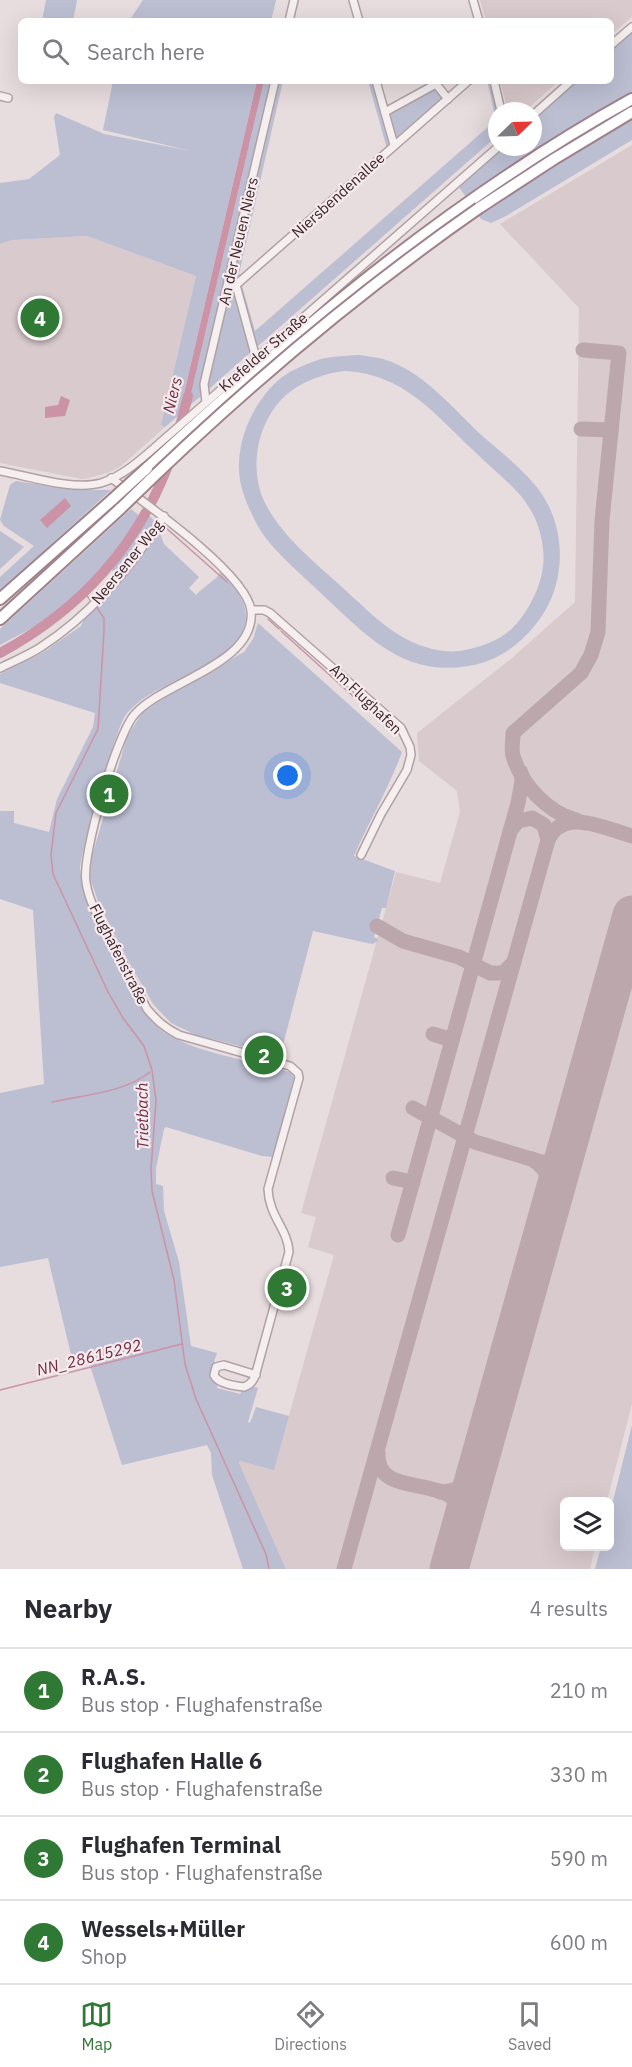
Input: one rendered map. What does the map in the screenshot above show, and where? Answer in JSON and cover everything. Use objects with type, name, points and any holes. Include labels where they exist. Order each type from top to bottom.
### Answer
[{"type":"highway","points":[[0,619],[213,422],[321,327],[543,152],[632,99]]},
{"type":"highway","points":[[0,599],[304,328],[387,261],[476,203],[632,112]]},
{"type":"street","points":[[290,18],[294,0]]},
{"type":"street","points":[[353,0],[358,18]]},
{"type":"street","points":[[473,0],[478,18]]},
{"type":"street","points":[[614,42],[632,27]]},
{"type":"street","name":"An der Neuen Niers","points":[[206,402],[204,384],[274,84]]},
{"type":"street","points":[[377,84],[394,146]]},
{"type":"street","points":[[385,112],[436,84],[448,99]]},
{"type":"street","name":"Niersbendenallee","points":[[227,288],[236,285],[465,84]]},
{"type":"street","points":[[495,84],[499,102]]},
{"type":"street","points":[[542,108],[568,84]]},
{"type":"street","points":[[0,96],[8,98]]},
{"type":"street","name":"Krefelder Straße","points":[[0,471],[74,484],[92,484],[111,478],[130,467],[488,156]]},
{"type":"street","points":[[236,285],[256,358]]},
{"type":"street","points":[[111,478],[161,514],[229,575],[242,590],[251,610]]},
{"type":"street","name":"Neersener Weg","points":[[0,668],[41,647],[89,608],[123,572],[161,514]]},
{"type":"street","name":"Am Flughafen","points":[[251,610],[264,610],[270,613],[401,728],[410,747],[411,755],[407,770],[381,814],[361,855]]},
{"type":"street","name":"Flughafenstraße","points":[[251,610],[248,632],[237,649],[219,662],[145,703],[132,716],[122,735],[105,788],[87,855],[85,879],[98,916],[155,1019],[165,1028],[179,1035],[290,1066],[298,1073],[299,1078],[268,1189],[270,1206],[288,1243],[289,1252],[256,1375]]},
{"type":"street","points":[[224,1365],[256,1375],[250,1384],[244,1387],[220,1381],[214,1375],[216,1367],[224,1365]]},
{"type":"shaded area","points":[[46,0],[77,0],[74,18],[43,18]]},
{"type":"shaded area","points":[[143,0],[276,0],[272,18],[131,18]]},
{"type":"shaded area","points":[[480,0],[632,0],[632,17],[614,32],[614,18],[485,18]]},
{"type":"shaded area","points":[[632,31],[632,140],[506,216],[491,223],[481,219],[459,187],[495,156],[542,156],[542,114],[574,84],[614,84],[614,47]]},
{"type":"shaded area","points":[[112,84],[256,84],[179,415],[165,427],[161,425],[196,276],[87,236],[12,240],[0,244],[0,183],[29,179],[60,155],[54,117],[56,113],[104,134],[191,151],[103,130]]},
{"type":"shaded area","points":[[256,84],[263,84],[188,407],[179,415]]},
{"type":"shaded area","points":[[263,84],[272,84],[202,384],[202,395],[188,407]]},
{"type":"shaded area","points":[[276,84],[282,84],[239,274],[244,275],[236,282],[233,281],[232,275]]},
{"type":"shaded area","points":[[369,84],[375,84],[390,140],[388,141],[387,149]]},
{"type":"shaded area","points":[[469,84],[472,84],[242,286],[255,331],[488,127],[488,144],[257,347],[239,288]]},
{"type":"shaded area","points":[[488,84],[491,84],[496,102],[492,102]]},
{"type":"shaded area","points":[[501,84],[556,84],[535,102],[506,102]]},
{"type":"shaded area","points":[[435,88],[445,99],[398,140],[393,136],[389,114]]},
{"type":"shaded area","points":[[632,145],[632,1404],[608,1497],[560,1497],[560,1551],[594,1551],[590,1569],[286,1569],[239,1463],[240,1461],[274,1469],[334,1255],[308,1247],[316,1217],[301,1213],[396,872],[440,883],[460,812],[457,791],[419,761],[417,733],[512,658],[575,602],[579,308],[500,224]]},
{"type":"shaded area","points":[[87,236],[196,276],[161,425],[165,427],[121,466],[89,478],[82,479],[0,463],[0,244],[12,240]]},
{"type":"shaded area","points":[[235,292],[252,351],[208,390],[226,298]]},
{"type":"shaded area","points":[[359,355],[397,364],[410,371],[446,400],[535,485],[554,518],[560,554],[554,591],[546,608],[529,632],[506,652],[488,661],[445,668],[425,666],[389,651],[357,627],[281,556],[259,528],[245,499],[239,456],[250,418],[264,396],[284,375],[307,364],[331,357]],"holes":[[[344,371],[387,380],[410,393],[510,484],[532,513],[543,545],[544,556],[539,586],[523,616],[510,631],[494,641],[476,648],[452,651],[425,647],[402,637],[376,618],[301,549],[272,516],[259,488],[257,472],[257,455],[266,423],[284,397],[297,387],[320,376]]]},
{"type":"shaded area","points":[[61,396],[70,400],[65,416],[45,418],[45,407],[58,405]]},
{"type":"shaded area","points":[[16,481],[75,490],[111,490],[0,591],[0,577],[34,546],[4,526],[0,520],[10,485]]},
{"type":"shaded area","points":[[65,498],[71,506],[47,528],[40,520]]},
{"type":"shaded area","points":[[131,509],[141,517],[120,548],[95,577],[53,615],[0,645],[0,629]]},
{"type":"shaded area","points":[[147,514],[156,522],[164,544],[199,577],[189,588],[196,595],[221,572],[242,599],[246,615],[245,623],[242,632],[232,646],[218,658],[152,693],[137,703],[125,716],[99,791],[80,869],[90,904],[112,954],[138,1001],[161,1030],[187,1044],[281,1069],[291,1073],[294,1078],[274,1157],[262,1156],[166,1127],[156,1168],[156,1184],[163,1186],[164,1211],[179,1262],[191,1346],[217,1353],[214,1362],[217,1363],[213,1366],[211,1373],[212,1378],[218,1383],[217,1388],[240,1394],[242,1390],[252,1386],[258,1388],[248,1422],[250,1423],[256,1407],[289,1416],[274,1470],[240,1461],[239,1463],[286,1569],[243,1569],[212,1475],[211,1453],[207,1445],[122,1465],[88,1359],[73,1363],[48,1258],[0,1267],[0,1093],[44,1084],[33,910],[0,899],[0,811],[14,811],[14,823],[49,832],[57,799],[93,727],[95,713],[0,683],[0,674],[42,653],[81,626],[87,612],[93,607],[92,601],[116,575],[111,569]]},
{"type":"shaded area","points":[[0,531],[24,547],[0,569]]},
{"type":"shaded area","points":[[258,623],[402,752],[354,856],[395,871],[386,908],[382,908],[374,937],[378,939],[377,942],[372,944],[313,931],[280,1056],[196,1035],[171,1023],[153,1004],[130,964],[99,904],[90,878],[92,856],[127,737],[142,713],[171,693],[244,652],[253,639]]},
{"type":"shaded area","points":[[632,1425],[632,1569],[595,1569],[600,1551],[614,1551],[614,1497]]},
{"type":"waterway","name":"Niers","points":[[175,445],[188,396]]},
{"type":"waterway","name":"Niers","points":[[0,653],[56,617],[103,572],[124,547],[142,520],[170,460]]},
{"type":"waterway","points":[[165,527],[227,582]]},
{"type":"waterway","name":"Trietbach","points":[[85,593],[90,600]]},
{"type":"waterway","name":"Trietbach","points":[[97,608],[104,618],[98,729],[56,813],[51,855],[53,874],[108,992],[123,1018],[144,1046],[152,1070],[156,1101],[151,1169],[152,1191],[174,1280],[185,1364],[196,1399],[266,1554],[269,1569]]},
{"type":"waterway","points":[[268,619],[279,629]]},
{"type":"waterway","points":[[281,631],[387,727]]},
{"type":"waterway","points":[[52,1102],[117,1088],[140,1079],[150,1072]]},
{"type":"waterway","name":"NN_28615292","points":[[0,1390],[182,1344]]},
{"type":"taxiway","points":[[576,820],[555,811],[529,787],[517,767],[512,747],[513,733],[581,673],[591,655],[598,632],[602,520],[619,353],[583,350]]},
{"type":"taxiway","points":[[581,429],[611,430]]},
{"type":"taxiway","points":[[398,1235],[518,803],[522,781],[521,772]]},
{"type":"taxiway","points":[[510,831],[518,821],[532,818],[544,825],[548,840]]},
{"type":"taxiway","points":[[344,1569],[548,840],[555,830],[564,824],[574,822],[598,825],[632,836]]},
{"type":"taxiway","points":[[377,926],[403,941],[459,957],[490,973],[503,973],[514,962]]},
{"type":"taxiway","points":[[433,1034],[452,1040]]},
{"type":"taxiway","points":[[413,1108],[475,1142],[541,1162],[557,1159],[567,1147]]},
{"type":"taxiway","points":[[532,1159],[543,1168],[549,1179],[551,1205]]},
{"type":"taxiway","points":[[393,1178],[413,1182]]},
{"type":"taxiway","points":[[378,1453],[381,1468],[390,1478],[436,1490],[449,1496],[459,1506],[462,1522]]},
{"type":"taxiway","points":[[440,1492],[459,1488],[472,1476],[479,1464]]},
{"type":"runway","points":[[449,1569],[632,915]]},
{"type":"place","name":"Wessels+Müller","points":[[40,318]]},
{"type":"place","name":"R.A.S.","points":[[109,794]]},
{"type":"place","name":"Flughafen Halle 6","points":[[264,1055]]},
{"type":"place","name":"Flughafen Terminal","points":[[287,1288]]}]
